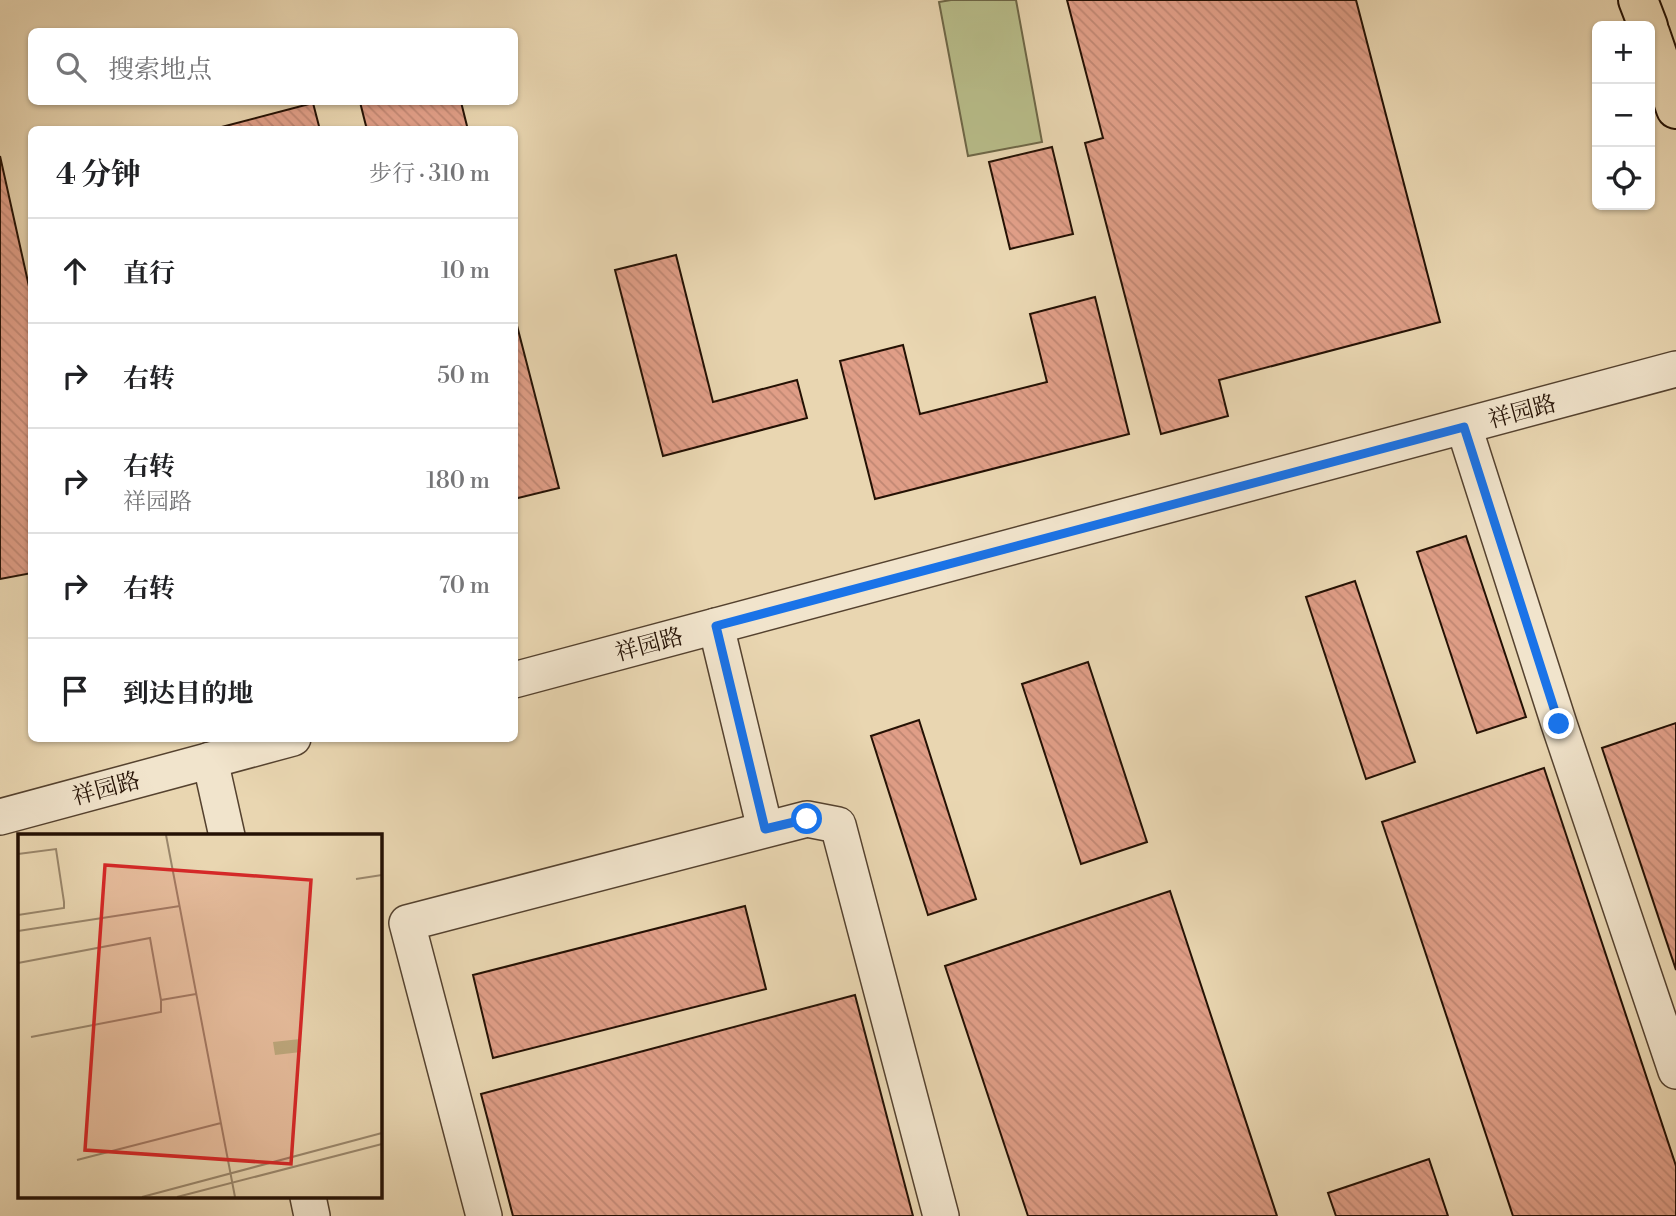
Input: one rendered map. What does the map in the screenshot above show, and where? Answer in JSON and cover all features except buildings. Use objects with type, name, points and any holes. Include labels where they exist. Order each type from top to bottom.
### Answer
[{"type":"highway","points":[[1638,0],[1645,21]]},
{"type":"highway","points":[[1655,48],[1676,109]]},
{"type":"street","name":"祥园路","points":[[518,679],[1676,369]]},
{"type":"street","points":[[1464,427],[1559,724],[1676,1072]]},
{"type":"street","points":[[716,626],[765,829]]},
{"type":"street","name":"祥园路","points":[[0,817],[279,742]]},
{"type":"street","points":[[210,761],[227,834]]},
{"type":"street","points":[[484,1216],[407,923],[807,819],[838,825],[941,1216]]},
{"type":"street","points":[[308,1198],[312,1216]]},
{"type":"green space","points":[[1016,0],[1042,142],[968,156],[939,2]]},
{"type":"route","points":[[807,819],[765,829],[716,626],[1464,427],[1559,724]]}]
